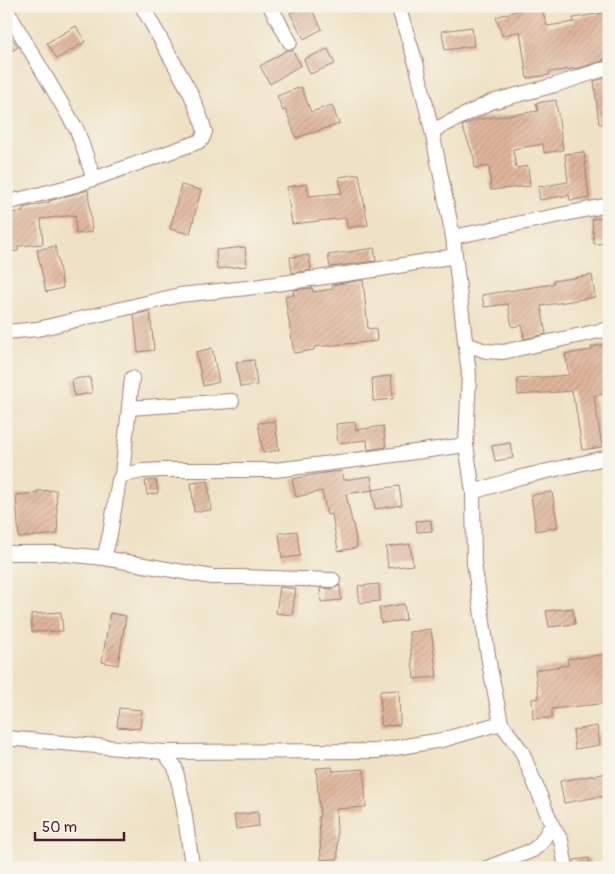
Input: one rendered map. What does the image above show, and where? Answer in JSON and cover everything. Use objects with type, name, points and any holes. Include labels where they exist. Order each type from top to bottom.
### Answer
[{"type":"street","points":[[6,203],[76,185],[202,139],[205,132],[190,92],[142,6]]},
{"type":"street","points":[[270,6],[290,42]]},
{"type":"street","points":[[398,6],[416,63],[432,131],[453,237],[469,374],[466,445],[473,492],[474,563],[490,668],[501,723],[522,752],[552,825],[561,840],[566,868]]},
{"type":"street","points":[[6,9],[77,130],[94,179]]},
{"type":"street","points":[[432,131],[491,102],[609,69]]},
{"type":"street","points":[[453,237],[609,205]]},
{"type":"street","points":[[6,332],[38,329],[180,295],[381,270],[455,256]]},
{"type":"street","points":[[466,344],[486,351],[503,352],[609,329]]},
{"type":"street","points":[[104,558],[119,480],[122,475],[132,378]]},
{"type":"street","points":[[129,408],[232,401]]},
{"type":"street","points":[[122,475],[162,470],[275,470],[466,445]]},
{"type":"street","points":[[473,492],[516,478],[609,457]]},
{"type":"street","points":[[6,553],[55,553],[104,558],[212,577],[333,580]]},
{"type":"street","points":[[6,738],[164,752],[376,751],[442,740],[501,723]]},
{"type":"street","points":[[164,752],[175,767],[194,868]]},
{"type":"street","points":[[488,868],[533,850],[541,843],[552,825]]},
{"type":"building","points":[[303,6],[310,6],[322,29],[304,39],[290,13]]},
{"type":"building","points":[[532,6],[541,6],[547,26],[574,22],[573,18],[609,12],[609,59],[603,59],[603,61],[580,68],[549,72],[549,75],[527,78],[520,31],[502,36],[496,17]]},
{"type":"building","points":[[76,26],[85,42],[57,59],[47,43]]},
{"type":"building","points":[[472,27],[474,46],[445,50],[442,31]]},
{"type":"building","points":[[6,30],[18,47],[6,55]]},
{"type":"building","points":[[328,49],[335,64],[310,74],[304,59]]},
{"type":"building","points":[[287,50],[292,50],[301,65],[270,84],[260,66]]},
{"type":"building","points":[[609,79],[609,123],[599,124],[594,81]]},
{"type":"building","points":[[301,87],[311,112],[332,105],[339,124],[296,138],[286,110],[283,111],[277,96]]},
{"type":"building","points":[[556,100],[563,150],[544,153],[543,144],[513,149],[516,168],[528,166],[530,186],[491,190],[489,166],[475,168],[474,157],[462,126],[481,118],[538,111],[536,103]]},
{"type":"building","points":[[584,152],[589,198],[570,200],[569,195],[540,200],[538,187],[568,182],[565,154]]},
{"type":"building","points":[[359,174],[368,225],[347,228],[346,218],[292,224],[287,187],[307,184],[309,196],[342,193],[339,177]]},
{"type":"building","points":[[181,185],[201,190],[190,234],[170,229]]},
{"type":"building","points":[[88,190],[92,232],[76,234],[75,215],[41,219],[43,244],[18,246],[18,251],[6,252],[6,213],[23,212],[23,208]]},
{"type":"building","points":[[609,217],[609,243],[594,244],[592,219]]},
{"type":"building","points":[[55,246],[63,288],[46,292],[37,250]]},
{"type":"building","points":[[245,247],[247,266],[217,269],[216,250]]},
{"type":"building","points":[[374,248],[376,261],[330,267],[328,255]]},
{"type":"building","points":[[309,255],[311,270],[292,273],[290,257]]},
{"type":"building","points":[[592,275],[595,297],[541,306],[546,334],[524,339],[522,325],[512,327],[508,304],[484,307],[482,295],[553,284],[553,281]]},
{"type":"building","points":[[363,280],[368,329],[376,328],[377,341],[314,347],[314,350],[294,353],[285,296],[294,295],[293,290],[312,288],[313,292],[333,289],[332,285]]},
{"type":"building","points":[[150,311],[154,350],[138,352],[134,315]]},
{"type":"building","points":[[609,344],[609,393],[594,396],[602,447],[582,450],[572,391],[518,395],[517,379],[569,375],[565,354],[592,350],[591,347]]},
{"type":"building","points":[[212,348],[219,382],[203,386],[196,352]]},
{"type":"building","points":[[254,360],[257,385],[240,387],[236,362]]},
{"type":"building","points":[[391,376],[393,399],[373,401],[372,378]]},
{"type":"building","points":[[90,377],[92,393],[74,396],[72,379]]},
{"type":"building","points":[[275,421],[279,450],[263,453],[258,423]]},
{"type":"building","points":[[355,422],[356,430],[383,426],[386,447],[368,450],[367,440],[338,443],[336,424]]},
{"type":"building","points":[[510,443],[513,458],[495,461],[492,446]]},
{"type":"building","points":[[342,471],[343,480],[371,476],[373,490],[346,494],[357,548],[338,551],[332,514],[327,515],[322,491],[296,497],[292,479]]},
{"type":"building","points":[[156,480],[158,493],[147,495],[145,481]]},
{"type":"building","points":[[208,481],[211,510],[194,512],[191,483]]},
{"type":"building","points":[[399,486],[402,505],[375,509],[372,490]]},
{"type":"building","points":[[56,490],[58,534],[19,538],[16,495]]},
{"type":"building","points":[[552,492],[558,527],[536,531],[531,495]]},
{"type":"building","points":[[431,520],[432,531],[417,532],[416,521]]},
{"type":"building","points":[[297,531],[300,556],[282,558],[279,533]]},
{"type":"building","points":[[410,544],[413,565],[388,568],[386,547]]},
{"type":"building","points":[[379,584],[380,601],[360,603],[358,586]]},
{"type":"building","points":[[340,585],[341,600],[321,602],[320,588],[333,589]]},
{"type":"building","points":[[280,587],[296,589],[292,615],[276,613]]},
{"type":"building","points":[[404,604],[406,620],[381,623],[379,608]]},
{"type":"building","points":[[573,608],[575,624],[549,627],[546,611]]},
{"type":"building","points":[[61,612],[63,631],[32,632],[31,614]]},
{"type":"building","points":[[110,613],[126,616],[118,665],[102,662]]},
{"type":"building","points":[[431,629],[437,677],[414,679],[409,632]]},
{"type":"building","points":[[608,654],[609,672],[605,672],[609,703],[552,709],[552,718],[533,719],[532,699],[539,698],[535,670],[568,665],[567,659]]},
{"type":"building","points":[[399,690],[400,725],[381,726],[380,691]]},
{"type":"building","points":[[119,708],[142,710],[140,729],[117,727]]},
{"type":"building","points":[[597,726],[600,745],[575,749],[573,730]]},
{"type":"building","points":[[332,767],[333,771],[364,769],[366,807],[336,809],[338,859],[321,860],[316,768]]},
{"type":"building","points":[[609,773],[609,795],[564,803],[560,781]]},
{"type":"building","points":[[258,812],[259,826],[236,829],[234,815]]},
{"type":"building","points":[[589,858],[591,868],[575,868],[574,860]]}]
